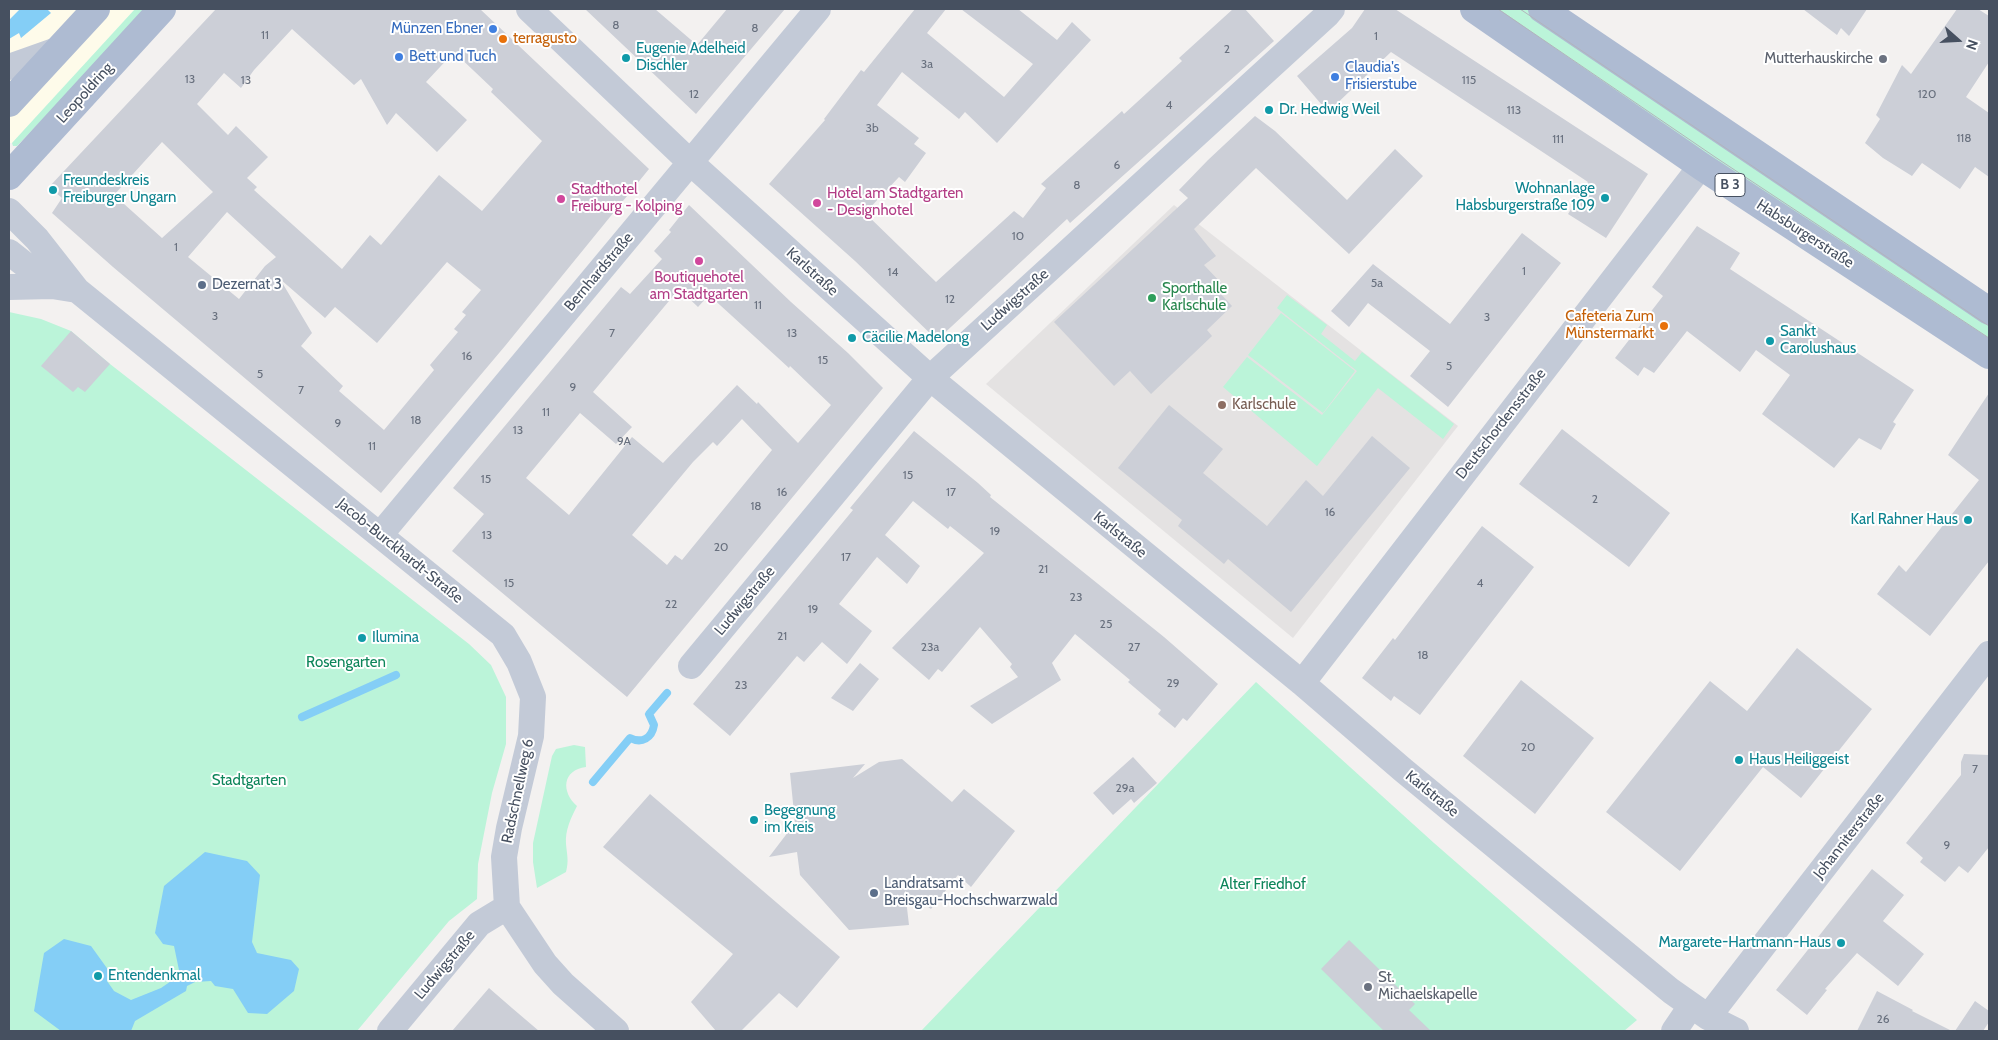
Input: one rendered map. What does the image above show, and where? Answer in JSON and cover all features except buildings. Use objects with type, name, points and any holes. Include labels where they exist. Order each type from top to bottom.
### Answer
[{"type":"main road","points":[[9,103],[96,9]]},
{"type":"main road","name":"Leopoldring","points":[[9,176],[162,9]]},
{"type":"main road","name":"Habsburgerstraße","points":[[1474,9],[1701,166],[1989,355]]},
{"type":"main road","name":"B 3","points":[[1542,9],[1989,311]]},
{"type":"street","name":"Karlstraße","points":[[529,9],[691,163],[930,378],[1302,683],[1403,770],[1699,1012],[1736,1031]]},
{"type":"street","name":"Bernhardstraße","points":[[380,535],[818,9]]},
{"type":"street","name":"Ludwigstraße","points":[[690,666],[930,378],[1332,9]]},
{"type":"street","points":[[9,67],[57,50]]},
{"type":"street","name":"Deutschordensstraße","points":[[1302,683],[1701,166]]},
{"type":"street","name":"Jacob-Burckhardt-Straße","points":[[9,211],[37,239],[77,290],[503,635]]},
{"type":"street","name":"Jacob-Burckhardt-Straße","points":[[9,252],[52,286]]},
{"type":"street","name":"Jacob-Burckhardt-Straße","points":[[9,287],[52,286],[77,290]]},
{"type":"street","name":"Radschnellweg 6","points":[[503,635],[519,662],[533,698],[531,736],[504,857],[507,907]]},
{"type":"street","name":"Johanniterstraße","points":[[1674,1031],[1699,1012],[1989,654]]},
{"type":"street","points":[[507,907],[545,964],[563,984],[616,1031]]},
{"type":"street","name":"Ludwigstraße","points":[[390,1031],[479,924],[507,907]]},
{"type":"shaded area","points":[[9,9],[135,9],[12,143],[9,143]]},
{"type":"shaded area","name":"Karlschule","points":[[1174,205],[1458,426],[1293,638],[986,384]]},
{"type":"green space","points":[[135,9],[148,9],[17,146],[13,146],[12,143]]},
{"type":"green space","points":[[1488,9],[1530,9],[1989,318],[1989,346]]},
{"type":"green space","points":[[1287,295],[1327,325],[1321,334],[1355,361],[1362,352],[1454,424],[1443,439],[1378,388],[1317,466],[1223,387],[1247,357],[1322,415],[1357,371],[1277,308]]},
{"type":"green space","name":"Stadtgarten","points":[[9,312],[41,319],[71,331],[110,364],[469,644],[491,665],[506,697],[506,744],[492,793],[478,864],[477,899],[449,921],[357,1031],[9,1031]]},
{"type":"green space","points":[[1281,313],[1355,371],[1323,413],[1248,355]]},
{"type":"green space","name":"Alter Friedhof","points":[[1256,682],[1434,843],[1637,1020],[1624,1031],[921,1031]]},
{"type":"green space","points":[[574,745],[585,747],[586,767],[572,772],[566,782],[568,794],[577,806],[566,834],[568,861],[566,872],[537,888],[533,862],[533,843],[552,756],[556,749]]},
{"type":"water","points":[[20,9],[47,9],[51,13],[21,38],[19,33],[9,39],[9,20]]},
{"type":"water","points":[[205,852],[247,861],[260,875],[252,942],[257,953],[291,960],[299,969],[294,991],[267,1014],[248,1013],[233,989],[215,986],[211,981],[195,982],[187,986],[186,991],[135,1021],[131,1031],[61,1031],[34,1011],[44,953],[64,939],[91,946],[109,971],[107,981],[114,991],[131,1000],[161,988],[180,975],[174,946],[163,944],[155,933],[164,886]]},
{"type":"waterway","points":[[302,717],[396,675]]},
{"type":"waterway","points":[[593,782],[630,738],[642,740],[649,736],[654,725],[649,714],[667,693]]},
{"type":"tram line","points":[[1498,9],[1715,157],[1989,338]]},
{"type":"tram line","points":[[1520,9],[1989,326]]},
{"type":"place","name":"Münzen Ebner","points":[[493,29]]},
{"type":"place","name":"terragusto","points":[[503,39]]},
{"type":"place","name":"Bett und Tuch","points":[[399,57]]},
{"type":"place","name":"Eugenie Adelheid Dischler","points":[[626,58]]},
{"type":"place","name":"Mutterhauskirche","points":[[1883,59]]},
{"type":"place","name":"Claudia's Frisierstube","points":[[1335,77]]},
{"type":"place","name":"Dr. Hedwig Weil","points":[[1269,110]]},
{"type":"place","name":"Freundeskreis Freiburger Ungarn","points":[[53,190]]},
{"type":"place","name":"Wohnanlage Habsburgerstraße 109","points":[[1605,198]]},
{"type":"place","name":"Stadthotel Freiburg - Kolping","points":[[561,199]]},
{"type":"place","name":"Hotel am Stadtgarten - Designhotel","points":[[817,203]]},
{"type":"place","name":"Boutiquehotel am Stadtgarten","points":[[699,261]]},
{"type":"place","name":"Dezernat 3","points":[[202,285]]},
{"type":"place","name":"Sporthalle Karlschule","points":[[1152,298]]},
{"type":"place","name":"Cafeteria Zum Münstermarkt","points":[[1664,326]]},
{"type":"place","name":"Cäcilie Madelong","points":[[852,338]]},
{"type":"place","name":"Sankt Carolushaus","points":[[1770,341]]},
{"type":"place","name":"Karlschule","points":[[1222,405]]},
{"type":"place","name":"Karl Rahner Haus","points":[[1968,520]]},
{"type":"place","name":"Ilumina","points":[[362,638]]},
{"type":"place","name":"Haus Heiliggeist","points":[[1739,760]]},
{"type":"place","name":"Begegnung im Kreis","points":[[754,820]]},
{"type":"place","name":"Landratsamt Breisgau-Hochschwarzwald","points":[[874,893]]},
{"type":"place","name":"Margarete-Hartmann-Haus","points":[[1841,943]]},
{"type":"place","name":"Entendenkmal","points":[[98,976]]},
{"type":"place","name":"St. Michaelskapelle","points":[[1368,987]]},
{"type":"park label","name":"Rosengarten","points":[[346,663]]}]
